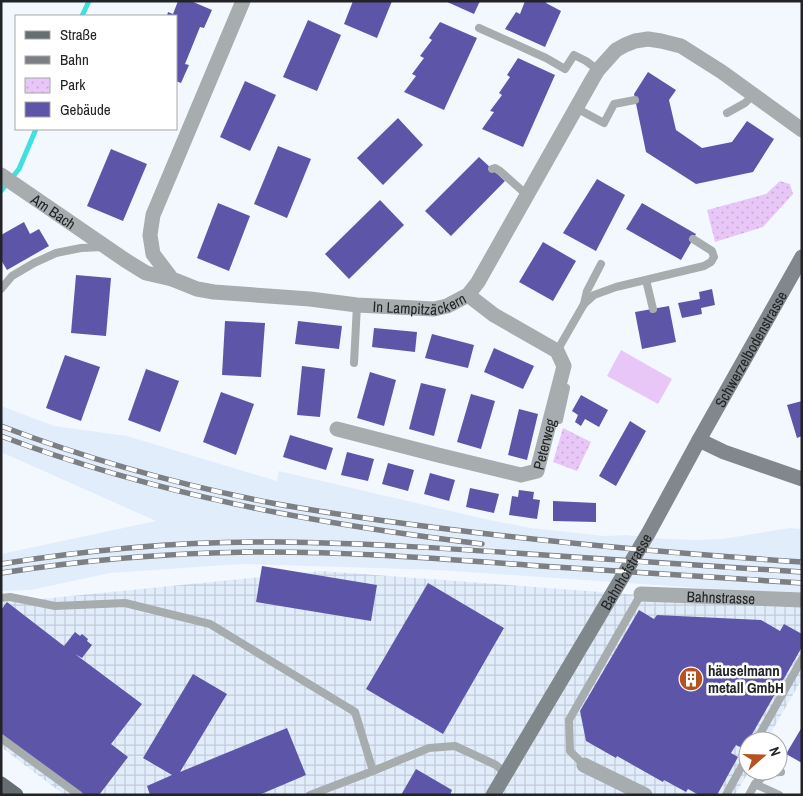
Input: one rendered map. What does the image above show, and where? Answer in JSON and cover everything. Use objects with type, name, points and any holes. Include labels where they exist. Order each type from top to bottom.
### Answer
[{"type":"main road","points":[[1,784],[16,795]]},
{"type":"street","points":[[172,279],[153,254],[150,235],[153,215],[243,1]]},
{"type":"street","name":"In Lampitzäckern","points":[[172,279],[197,289],[214,292],[310,299],[357,305],[434,309],[447,306],[468,295],[478,282],[598,70],[616,50],[635,41],[648,39],[681,46],[722,72],[802,130]]},
{"type":"street","name":"Am Bach","points":[[1,175],[146,273],[172,279]]},
{"type":"street","name":"Schwerzelbodenstrasse","points":[[699,440],[802,257]]},
{"type":"street","points":[[468,295],[494,315],[522,327],[557,351],[564,366]]},
{"type":"street","name":"Peterweg","points":[[337,429],[438,456],[521,475],[538,471],[564,366]]},
{"type":"street","points":[[699,440],[724,452],[802,479]]},
{"type":"street","name":"Bahnhofstrasse","points":[[493,795],[649,532],[699,440]]},
{"type":"street","name":"Bahnstrasse","points":[[641,594],[802,600]]},
{"type":"street","points":[[584,765],[645,795]]},
{"type":"lane","points":[[479,28],[546,58],[565,69],[574,55],[598,70]]},
{"type":"lane","points":[[727,113],[753,95]]},
{"type":"lane","points":[[576,108],[604,123],[614,104],[635,100]]},
{"type":"lane","points":[[492,169],[495,168],[500,171],[526,195]]},
{"type":"lane","points":[[557,351],[584,304],[594,294],[704,266],[711,262],[714,257],[712,251],[692,239]]},
{"type":"lane","name":"Am Bach","points":[[1,288],[12,276],[56,253],[81,248],[106,247]]},
{"type":"lane","points":[[584,304],[587,291],[601,264]]},
{"type":"lane","points":[[646,280],[652,309]]},
{"type":"lane","points":[[354,363],[357,305]]},
{"type":"lane","points":[[559,420],[567,381],[564,366]]},
{"type":"lane","points":[[584,765],[570,751],[569,720],[641,594]]},
{"type":"lane","points":[[1,598],[10,597],[55,606],[125,603],[210,624],[355,712],[374,771]]},
{"type":"lane","points":[[762,731],[802,659]]},
{"type":"lane","points":[[1,738],[79,795]]},
{"type":"lane","points":[[310,795],[428,748],[455,746],[496,765],[505,773]]},
{"type":"lane","points":[[726,795],[738,773]]},
{"type":"lane","points":[[749,795],[758,781]]},
{"type":"lane","points":[[755,784],[779,795]]},
{"type":"shaded area","points":[[1,406],[54,426],[127,436],[277,481],[279,471],[531,528],[605,536],[626,535],[698,540],[722,539],[790,528],[802,529],[802,595],[439,570],[242,564],[110,573],[31,590],[1,591],[1,554],[156,521],[1,452]]},
{"type":"shaded area","points":[[322,571],[802,607],[802,679],[772,731],[738,731],[738,781],[743,781],[735,795],[64,795],[1,747],[1,603]]},
{"type":"green space","points":[[780,181],[790,184],[793,194],[763,227],[715,242],[707,210],[766,194]]},
{"type":"green space","points":[[621,350],[672,379],[658,404],[607,376]]},
{"type":"green space","points":[[563,428],[591,442],[577,471],[553,462]]},
{"type":"building","points":[[178,1],[191,1],[212,10],[204,28],[200,27],[185,64],[189,65],[181,83],[178,82],[178,15],[167,15],[168,12],[173,14]]},
{"type":"building","points":[[353,1],[392,1],[377,38],[344,24]]},
{"type":"building","points":[[445,1],[480,1],[474,14]]},
{"type":"building","points":[[525,1],[547,1],[546,3],[561,11],[545,47],[505,29],[516,12],[520,14]]},
{"type":"building","points":[[308,20],[341,35],[317,91],[283,77]]},
{"type":"building","points":[[440,22],[477,38],[444,110],[404,92],[416,76],[412,74],[424,58],[420,56],[432,40],[429,38]]},
{"type":"building","points":[[518,58],[555,75],[523,147],[482,129],[494,112],[490,111],[502,95],[499,93],[510,77],[507,75]]},
{"type":"building","points":[[648,72],[676,90],[669,100],[676,130],[702,148],[732,142],[747,121],[774,139],[753,172],[696,184],[646,152],[634,94]]},
{"type":"building","points":[[245,81],[276,95],[250,151],[220,137]]},
{"type":"building","points":[[398,118],[423,145],[383,185],[357,158]]},
{"type":"building","points":[[278,146],[311,159],[287,218],[254,204]]},
{"type":"building","points":[[111,149],[147,164],[123,221],[87,206]]},
{"type":"building","points":[[479,157],[505,181],[451,236],[425,211]]},
{"type":"building","points":[[597,179],[625,195],[596,251],[563,233]]},
{"type":"building","points":[[380,200],[404,225],[349,279],[325,254]]},
{"type":"building","points":[[218,203],[250,216],[229,271],[197,258]]},
{"type":"building","points":[[642,203],[696,234],[681,260],[626,229]]},
{"type":"building","points":[[24,222],[30,234],[39,229],[49,246],[7,270],[1,260],[1,235]]},
{"type":"building","points":[[543,242],[576,261],[553,301],[519,282]]},
{"type":"building","points":[[76,275],[111,278],[106,336],[71,333]]},
{"type":"building","points":[[712,289],[715,305],[701,308],[702,314],[682,318],[678,303],[700,299],[699,292]]},
{"type":"building","points":[[669,306],[676,342],[642,349],[635,312]]},
{"type":"building","points":[[225,321],[265,323],[261,377],[222,375]]},
{"type":"building","points":[[298,321],[342,326],[339,349],[295,344]]},
{"type":"building","points":[[374,328],[417,332],[415,352],[372,347]]},
{"type":"building","points":[[432,334],[474,345],[468,368],[425,358]]},
{"type":"building","points":[[494,348],[534,366],[523,389],[484,372]]},
{"type":"building","points":[[65,355],[100,367],[81,421],[46,408]]},
{"type":"building","points":[[302,366],[325,369],[320,417],[297,415]]},
{"type":"building","points":[[146,369],[179,381],[160,432],[128,420]]},
{"type":"building","points":[[370,372],[396,380],[384,426],[357,418]]},
{"type":"building","points":[[421,383],[446,389],[434,436],[409,429]]},
{"type":"building","points":[[221,392],[254,404],[236,455],[203,442]]},
{"type":"building","points":[[471,394],[495,401],[481,449],[457,442]]},
{"type":"building","points":[[581,395],[608,410],[599,427],[585,419],[581,426],[575,422],[578,415],[572,411]]},
{"type":"building","points":[[802,401],[802,436],[797,438],[787,405]]},
{"type":"building","points":[[519,409],[538,414],[527,460],[508,455]]},
{"type":"building","points":[[630,421],[646,431],[616,486],[599,476]]},
{"type":"building","points":[[290,435],[333,448],[326,470],[283,457]]},
{"type":"building","points":[[347,452],[374,459],[368,481],[341,475]]},
{"type":"building","points":[[388,463],[414,470],[408,491],[382,484]]},
{"type":"building","points":[[430,473],[455,480],[449,501],[424,494]]},
{"type":"building","points":[[470,488],[499,494],[494,513],[466,507]]},
{"type":"building","points":[[519,490],[534,492],[533,499],[540,500],[537,519],[509,515],[512,496],[518,497]]},
{"type":"building","points":[[553,501],[596,503],[596,522],[553,521]]},
{"type":"building","points":[[262,566],[377,585],[371,621],[256,602]]},
{"type":"building","points":[[428,583],[504,628],[443,734],[366,689]]},
{"type":"building","points":[[7,602],[64,646],[75,632],[80,636],[82,634],[92,645],[82,658],[75,654],[142,704],[111,744],[128,757],[99,795],[82,795],[1,734],[1,610]]},
{"type":"building","name":"häuselmann metall GmbH","points":[[639,610],[654,619],[657,615],[761,620],[780,631],[784,624],[802,634],[802,647],[754,731],[738,731],[738,746],[736,745],[731,753],[738,757],[717,795],[699,795],[688,789],[686,792],[664,780],[663,782],[586,741],[580,711]]},
{"type":"building","points":[[193,674],[227,694],[180,772],[287,728],[306,775],[259,795],[150,795],[147,786],[172,775],[143,758]]},
{"type":"building","points":[[802,727],[802,763],[788,755],[788,751]]},
{"type":"building","points":[[416,769],[452,790],[450,795],[401,795]]},
{"type":"waterway","points":[[82,15],[89,1]]},
{"type":"waterway","points":[[1,191],[19,169],[36,130]]},
{"type":"railway","points":[[1,426],[68,450],[137,471],[207,489],[298,508],[404,524],[536,539],[668,552],[802,562]]},
{"type":"railway","points":[[1,436],[59,457],[118,475],[238,505],[359,527],[482,544]]},
{"type":"railway","points":[[1,564],[70,554],[140,547],[278,542],[445,549],[802,572]]},
{"type":"railway","points":[[1,573],[63,564],[126,558],[219,553],[286,552],[395,556],[802,583]]},
{"type":"place","name":"häuselmann metall GmbH","points":[[691,679]]}]
